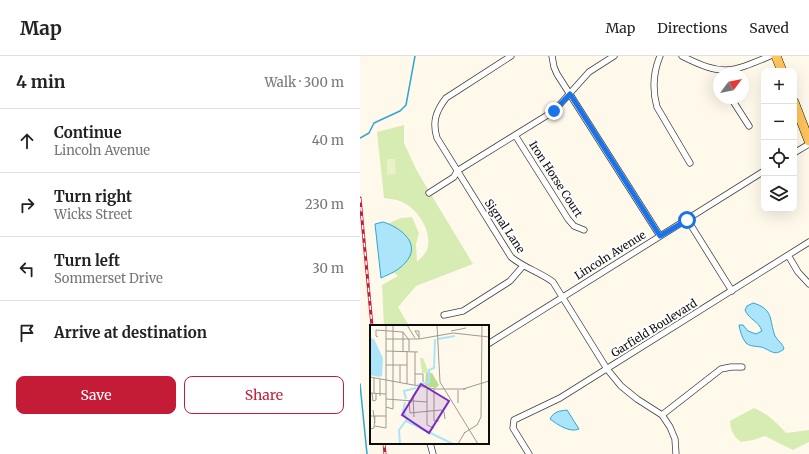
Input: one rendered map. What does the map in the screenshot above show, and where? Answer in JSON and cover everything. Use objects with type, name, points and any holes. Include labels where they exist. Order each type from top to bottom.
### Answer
[{"type":"main road","points":[[776,56],[781,68]]},
{"type":"main road","points":[[795,104],[809,141]]},
{"type":"street","name":"Signal Lane","points":[[511,56],[446,98],[438,110],[434,124],[437,138],[506,250],[517,262],[553,282],[561,298],[607,369],[621,386],[637,399],[662,415]]},
{"type":"street","points":[[552,56],[554,67],[570,94],[660,236]]},
{"type":"street","points":[[429,193],[454,177],[457,171],[554,111],[589,72],[614,56]]},
{"type":"street","points":[[660,56],[653,81],[656,107],[690,162]]},
{"type":"street","points":[[682,56],[713,69]]},
{"type":"street","points":[[738,68],[770,56]]},
{"type":"street","points":[[735,104],[749,126]]},
{"type":"street","name":"Iron Horse Court","points":[[515,135],[568,219],[574,226],[584,230]]},
{"type":"street","points":[[797,151],[809,144]]},
{"type":"street","name":"Lincoln Avenue","points":[[489,343],[761,173]]},
{"type":"street","points":[[687,220],[732,291]]},
{"type":"street","name":"Garfield Boulevard","points":[[529,454],[513,428],[512,422],[517,418],[560,398],[809,242]]},
{"type":"street","points":[[788,255],[798,272],[809,284]]},
{"type":"street","points":[[444,315],[463,311],[510,281],[523,266]]},
{"type":"street","points":[[676,454],[675,439],[670,427],[662,415],[721,369],[742,367]]},
{"type":"street","points":[[430,444],[433,454]]},
{"type":"green space","points":[[404,125],[404,143],[417,171],[473,264],[416,286],[398,307],[408,325],[384,325],[382,285],[398,276],[393,272],[405,264],[409,239],[401,231],[387,224],[401,218],[412,217],[419,233],[416,244],[417,262],[427,250],[428,236],[423,222],[414,210],[400,201],[384,198],[377,132]]},
{"type":"green space","points":[[387,159],[395,159],[396,174],[387,175]]},
{"type":"green space","points":[[754,408],[772,419],[786,433],[809,430],[809,442],[793,450],[765,436],[741,442],[733,433],[730,421]]},
{"type":"water","points":[[383,222],[390,224],[402,232],[407,237],[412,249],[410,256],[403,265],[394,272],[381,278],[375,224]]},
{"type":"water","points":[[753,303],[760,305],[768,312],[775,336],[782,344],[784,349],[781,351],[775,353],[761,347],[750,345],[743,339],[739,325],[743,325],[748,331],[756,334],[762,331],[745,310],[747,306]]},
{"type":"water","points":[[567,410],[579,429],[568,429],[560,426],[550,419],[555,413]]},
{"type":"waterway","points":[[360,138],[369,133],[374,123],[400,111],[406,105],[415,56]]},
{"type":"waterway","points":[[360,384],[367,454]]},
{"type":"railway","points":[[360,198],[372,325]]},
{"type":"railway","points":[[384,444],[385,454]]},
{"type":"route","points":[[554,111],[570,94],[660,236],[687,220]]}]
